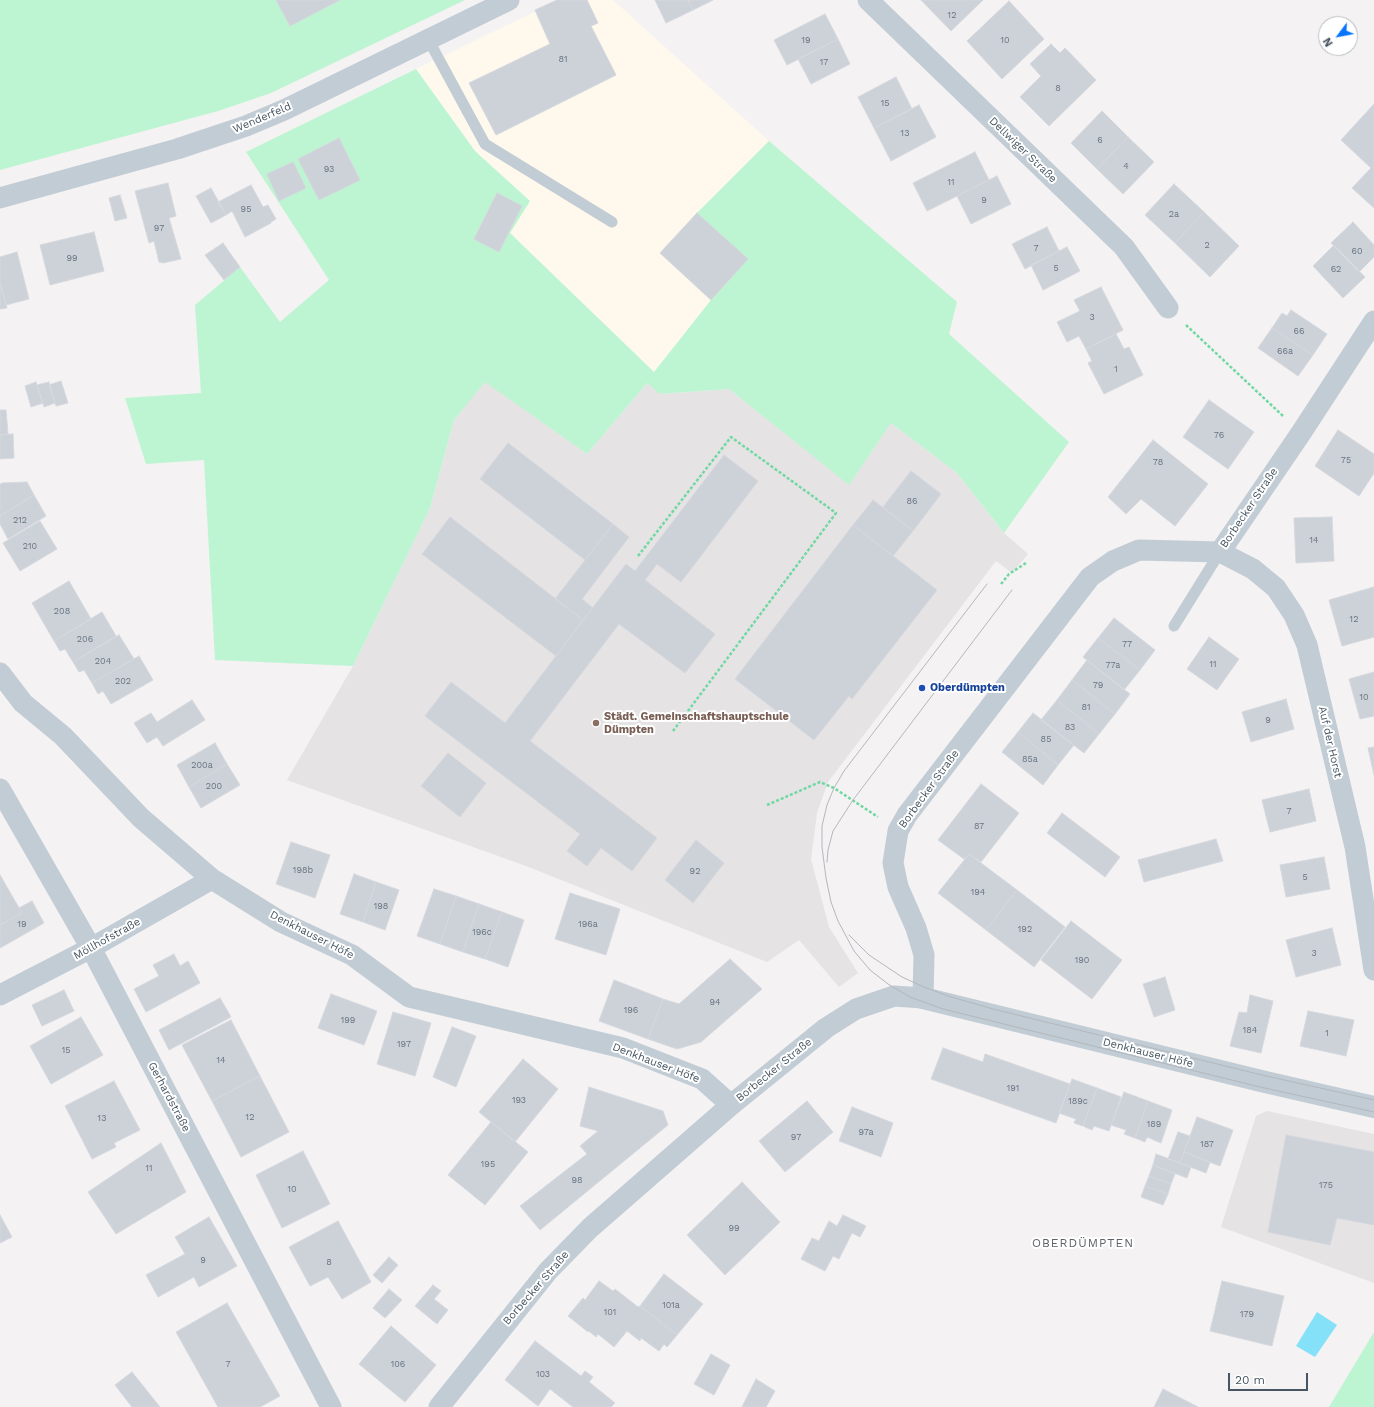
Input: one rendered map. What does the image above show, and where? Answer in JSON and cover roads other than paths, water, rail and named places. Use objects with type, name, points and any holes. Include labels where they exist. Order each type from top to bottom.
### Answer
[{"type":"street","name":"Wenderfeld","points":[[0,198],[177,149],[246,126],[284,110],[509,0]]},
{"type":"street","name":"Dellwiger Straße","points":[[868,0],[1124,247],[1168,308]]},
{"type":"street","name":"Borbecker Straße","points":[[439,1407],[558,1260],[590,1228],[731,1105],[826,1028],[856,1009],[894,996],[923,998],[924,955],[916,928],[898,887],[894,862],[898,831],[907,816],[1090,577],[1112,561],[1139,550],[1220,552],[1301,433],[1374,321]]},
{"type":"street","name":"Auf der Horst","points":[[1220,552],[1253,569],[1276,588],[1294,615],[1307,645],[1356,847],[1374,970]]},
{"type":"street","name":"Denkhauser Höfe","points":[[0,673],[23,704],[63,736],[141,818],[212,879],[281,922],[352,955],[409,997],[623,1048],[702,1079],[731,1105]]},
{"type":"street","name":"Gerhardstraße","points":[[0,790],[91,948],[331,1407]]},
{"type":"street","name":"Möllhofstraße","points":[[0,995],[91,948],[212,879]]},
{"type":"street","name":"Denkhauser Höfe","points":[[923,998],[1261,1081],[1374,1107]]},
{"type":"lane","points":[[428,39],[485,144],[612,222]]},
{"type":"lane","points":[[1174,626],[1220,552]]},
{"type":"water","points":[[1317,1312],[1337,1325],[1315,1357],[1296,1346]]},
{"type":"tram line","points":[[987,584],[844,771],[834,788],[827,805],[822,826],[822,847],[826,878],[831,902],[838,921],[854,951],[870,970],[888,984],[910,997],[943,1009],[1260,1087],[1374,1112]]},
{"type":"tram line","points":[[827,862],[828,850],[833,831],[853,800],[1012,590]]},
{"type":"tram line","points":[[849,935],[869,955],[902,977],[948,996],[993,1009],[1262,1075],[1374,1100]]},
{"type":"place","name":"Oberdümpten","points":[[922,688]]},
{"type":"place","name":"Städt. Gemeinschaftshauptschule Dümpten","points":[[596,723]]},
{"type":"district","name":"OBERDÜMPTEN","points":[[1083,1243]]}]
